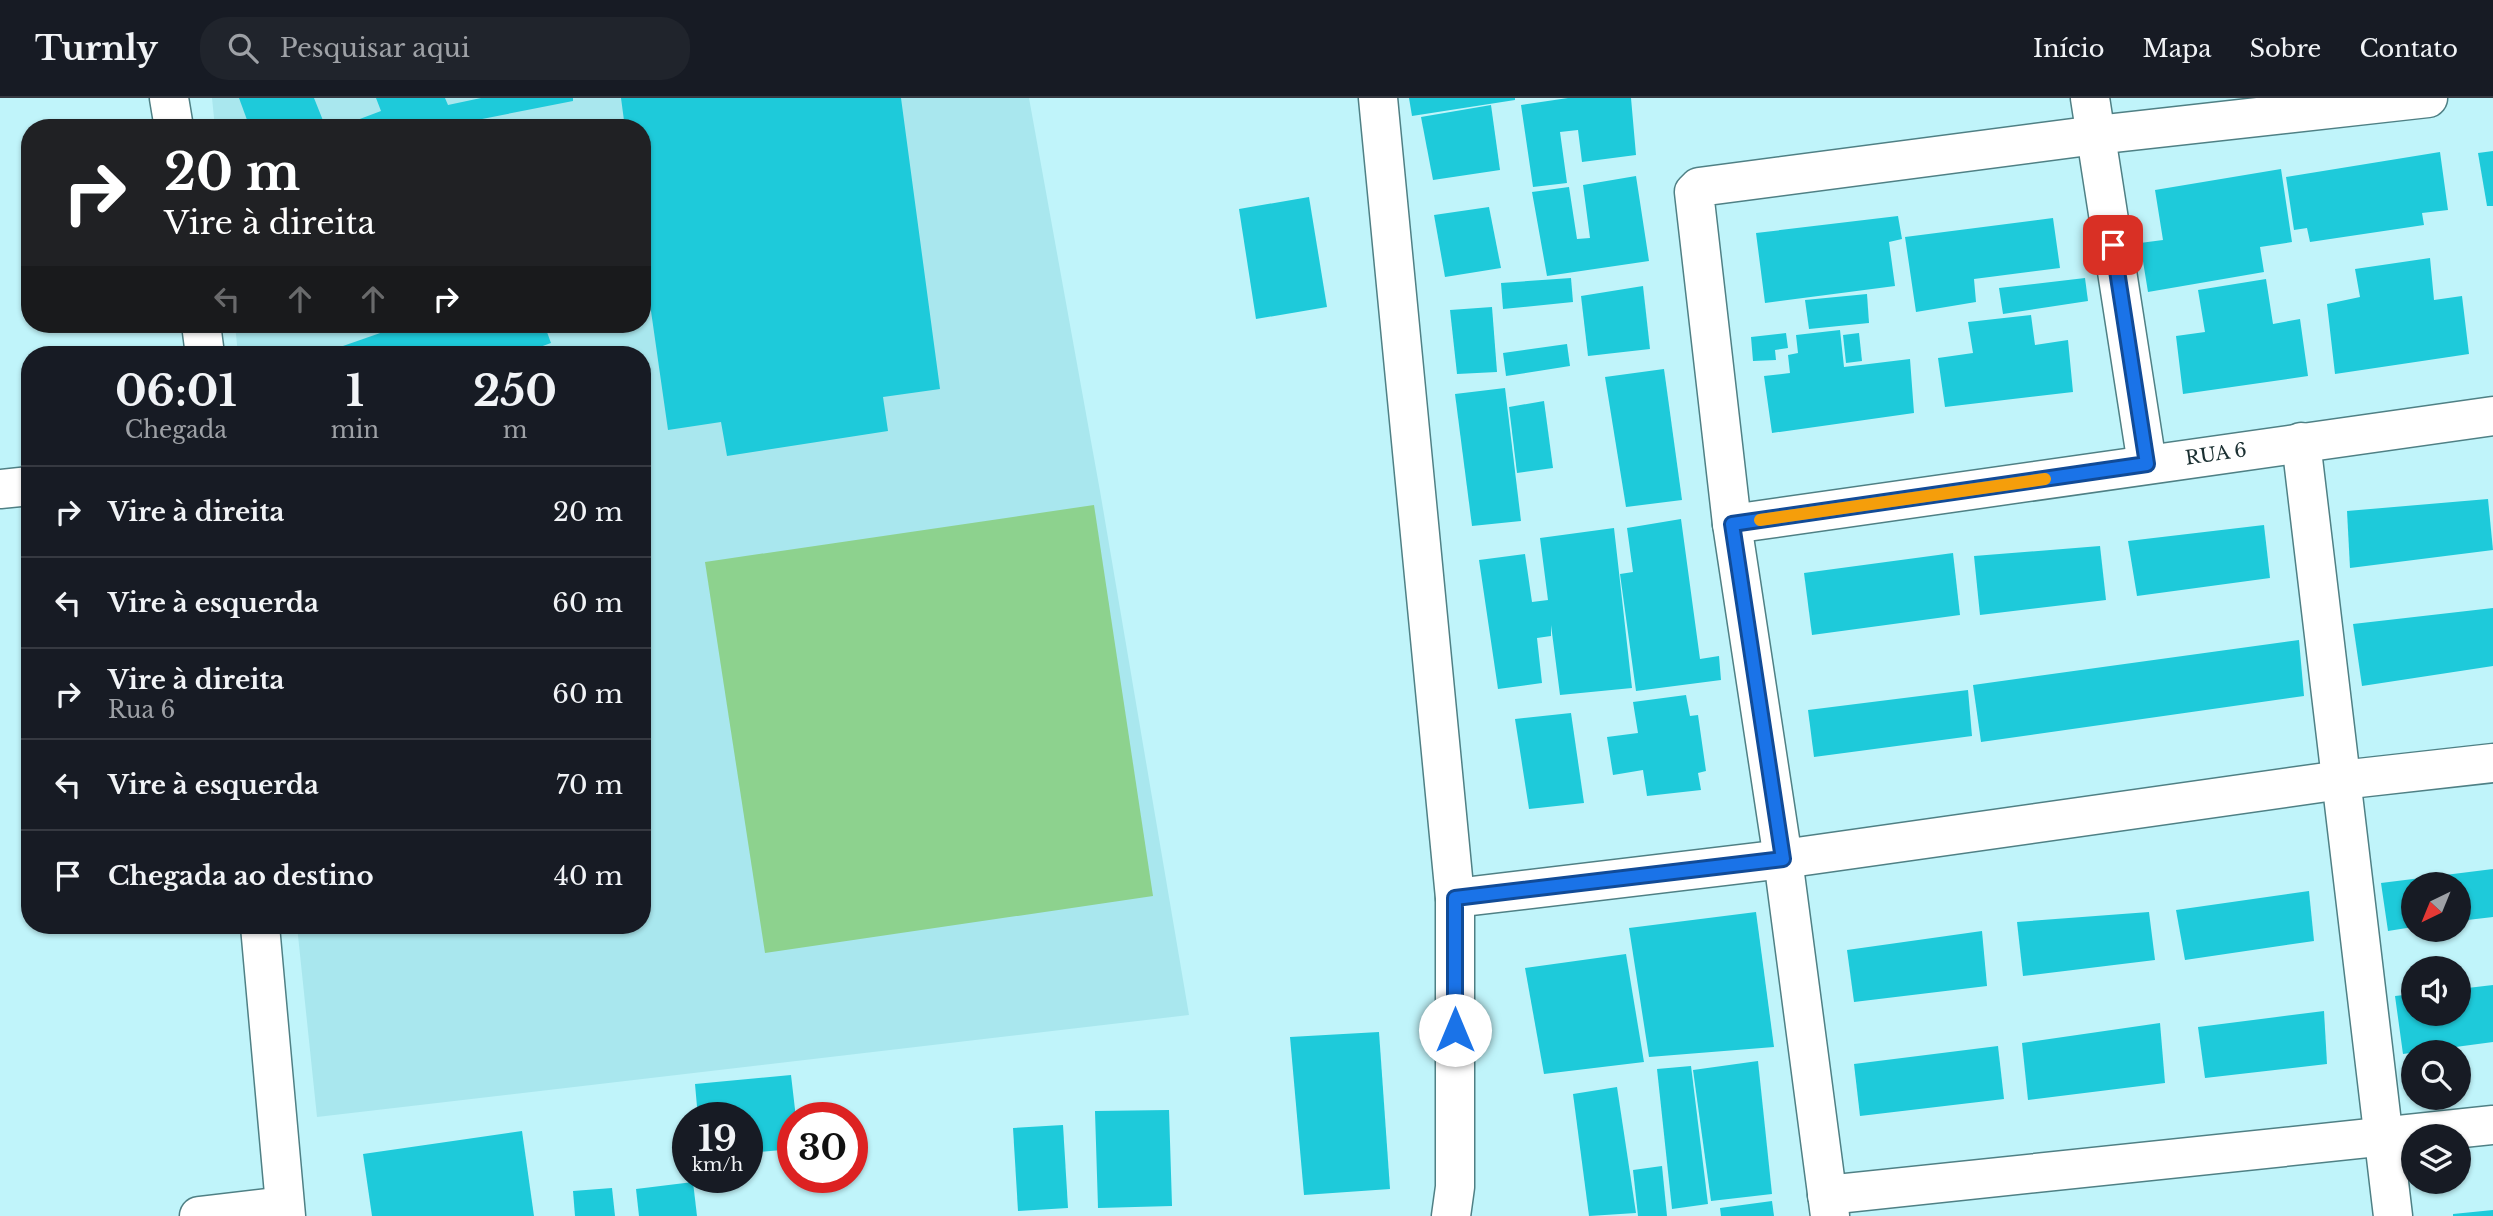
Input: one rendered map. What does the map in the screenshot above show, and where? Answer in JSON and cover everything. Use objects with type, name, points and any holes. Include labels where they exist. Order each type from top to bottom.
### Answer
[{"type":"street","points":[[169,98],[172,119]]},
{"type":"street","points":[[1378,98],[1455,898],[1455,1187],[1451,1216]]},
{"type":"street","points":[[2090,98],[2147,464]]},
{"type":"street","points":[[2428,98],[2096,135],[1696,189],[1693,196],[1732,524],[1783,859],[1828,1205],[2493,1125]]},
{"type":"street","name":"RUA 6","points":[[1732,524],[2493,416]]},
{"type":"street","points":[[2301,442],[2393,1216]]},
{"type":"street","points":[[0,489],[21,487]]},
{"type":"street","points":[[1455,898],[1783,859],[2341,780],[2493,763]]},
{"type":"street","points":[[199,1216],[285,1211],[261,934]]},
{"type":"shaded area","points":[[212,98],[1029,98],[1100,491],[1189,1015],[317,1117],[298,934],[651,934],[651,346],[237,346],[236,333],[651,333],[651,119],[214,119]]},
{"type":"green space","points":[[1094,505],[1153,896],[765,953],[705,562]]},
{"type":"building","points":[[239,98],[314,98],[322,119],[247,119]]},
{"type":"building","points":[[376,98],[445,98],[448,105],[481,98],[573,98],[573,101],[482,119],[360,119],[381,111]]},
{"type":"building","points":[[621,98],[901,98],[940,389],[883,397],[888,431],[727,456],[721,422],[668,430],[651,311],[651,119],[624,119]]},
{"type":"building","points":[[1409,98],[1515,98],[1515,100],[1412,116]]},
{"type":"building","points":[[1568,98],[1631,98],[1636,155],[1582,162],[1578,130],[1560,132],[1567,183],[1533,187],[1521,105]]},
{"type":"building","points":[[1491,105],[1500,170],[1433,180],[1421,117]]},
{"type":"building","points":[[2493,151],[2493,206],[2487,206],[2478,153]]},
{"type":"building","points":[[2440,152],[2448,210],[2422,213],[2424,225],[2310,242],[2307,228],[2294,230],[2286,177]]},
{"type":"building","points":[[2281,169],[2292,242],[2260,247],[2264,272],[2148,292],[2140,243],[2163,240],[2155,190]]},
{"type":"building","points":[[1636,176],[1649,261],[1547,276],[1532,192],[1569,187],[1577,239],[1590,238],[1583,185]]},
{"type":"building","points":[[1309,197],[1327,307],[1256,319],[1239,209]]},
{"type":"building","points":[[1489,207],[1501,268],[1445,277],[1434,215]]},
{"type":"building","points":[[1898,216],[1902,239],[1889,242],[1895,286],[1765,303],[1756,233]]},
{"type":"building","points":[[2053,218],[2060,268],[1974,279],[1976,302],[1916,312],[1905,237]]},
{"type":"building","points":[[2430,258],[2434,300],[2462,296],[2469,354],[2335,374],[2327,304],[2360,297],[2355,269]]},
{"type":"building","points":[[1571,278],[1573,302],[1503,309],[1501,283]]},
{"type":"building","points":[[2085,278],[2088,301],[2003,314],[1999,288]]},
{"type":"building","points":[[2266,279],[2273,324],[2300,319],[2308,376],[2183,394],[2176,336],[2205,332],[2198,290]]},
{"type":"building","points":[[1643,286],[1650,349],[1588,356],[1581,296]]},
{"type":"building","points":[[1867,294],[1869,323],[1809,329],[1805,300]]},
{"type":"building","points":[[1492,307],[1497,372],[1457,374],[1450,310]]},
{"type":"building","points":[[2031,315],[2035,345],[2068,340],[2073,392],[1945,407],[1938,358],[1973,353],[1968,322]]},
{"type":"building","points":[[1840,330],[1844,367],[1910,359],[1914,413],[1772,433],[1764,376],[1790,373],[1788,355],[1798,353],[1796,335]]},
{"type":"building","points":[[380,333],[547,333],[551,343],[543,346],[343,346]]},
{"type":"building","points":[[1786,333],[1788,348],[1775,350],[1776,360],[1753,361],[1751,337]]},
{"type":"building","points":[[1859,333],[1862,361],[1846,363],[1843,335]]},
{"type":"building","points":[[1567,344],[1570,366],[1506,376],[1503,353]]},
{"type":"building","points":[[1664,369],[1682,500],[1626,507],[1605,377]]},
{"type":"building","points":[[1505,388],[1521,521],[1472,526],[1455,394]]},
{"type":"building","points":[[1544,401],[1553,468],[1517,473],[1509,407]]},
{"type":"building","points":[[2488,499],[2493,550],[2350,568],[2347,511]]},
{"type":"building","points":[[1681,519],[1700,659],[1719,656],[1721,680],[1636,691],[1620,574],[1633,572],[1627,528]]},
{"type":"building","points":[[2264,525],[2270,578],[2137,596],[2128,541]]},
{"type":"building","points":[[1614,528],[1632,688],[1560,695],[1551,625],[1551,636],[1537,638],[1542,683],[1498,689],[1479,560],[1525,554],[1532,602],[1548,600],[1540,538]]},
{"type":"building","points":[[2100,546],[2106,600],[1980,615],[1974,556]]},
{"type":"building","points":[[1953,553],[1960,615],[1812,635],[1804,573]]},
{"type":"building","points":[[2493,608],[2493,666],[2362,686],[2353,624]]},
{"type":"building","points":[[2299,640],[2304,696],[1981,742],[1973,685]]},
{"type":"building","points":[[1968,690],[1972,736],[1814,757],[1808,710]]},
{"type":"building","points":[[1686,695],[1690,716],[1698,715],[1706,771],[1698,773],[1701,790],[1647,796],[1643,770],[1613,775],[1607,737],[1638,733],[1633,702]]},
{"type":"building","points":[[1571,713],[1584,803],[1529,809],[1515,719]]},
{"type":"building","points":[[2493,869],[2493,917],[2471,920],[2469,872]]},
{"type":"building","points":[[2401,880],[2401,929],[2388,931],[2381,883]]},
{"type":"building","points":[[2309,891],[2314,941],[2185,960],[2176,910]]},
{"type":"building","points":[[1756,912],[1774,1047],[1649,1057],[1629,928]]},
{"type":"building","points":[[2149,912],[2155,960],[2023,976],[2017,922]]},
{"type":"building","points":[[1982,931],[1987,986],[1854,1002],[1847,950]]},
{"type":"building","points":[[1626,954],[1644,1062],[1544,1074],[1525,968]]},
{"type":"building","points":[[2493,985],[2493,1042],[2471,1045],[2471,1040],[2401,1040],[2395,996],[2401,995],[2401,1026],[2471,1026],[2471,988]]},
{"type":"building","points":[[2324,1011],[2327,1064],[2205,1078],[2198,1027]]},
{"type":"building","points":[[2160,1023],[2165,1083],[2028,1100],[2022,1043]]},
{"type":"building","points":[[1379,1032],[1390,1189],[1304,1195],[1290,1037]]},
{"type":"building","points":[[1998,1046],[2004,1099],[1860,1116],[1854,1064]]},
{"type":"building","points":[[1758,1061],[1772,1194],[1711,1201],[1693,1070]]},
{"type":"building","points":[[1691,1066],[1708,1204],[1672,1209],[1657,1069]]},
{"type":"building","points":[[791,1075],[794,1102],[777,1102],[777,1150],[763,1152],[763,1102],[697,1102],[695,1084]]},
{"type":"building","points":[[1617,1087],[1636,1213],[1589,1216],[1573,1094]]},
{"type":"building","points":[[1169,1110],[1172,1206],[1098,1208],[1095,1111]]},
{"type":"building","points":[[1063,1125],[1068,1208],[1018,1211],[1013,1128]]},
{"type":"building","points":[[522,1131],[534,1216],[372,1216],[363,1154]]},
{"type":"building","points":[[1662,1166],[1667,1216],[1638,1216],[1633,1170]]},
{"type":"building","points":[[672,1185],[672,1193],[694,1193],[697,1216],[639,1216],[636,1189]]},
{"type":"building","points":[[612,1188],[615,1216],[575,1216],[573,1191]]},
{"type":"building","points":[[1772,1201],[1774,1216],[1721,1216],[1720,1208]]},
{"type":"building","points":[[2493,1210],[2493,1216],[2453,1216],[2453,1214]]},
{"type":"slow traffic","points":[[1760,520],[2045,479]]},
{"type":"route","points":[[1455,1030],[1455,898],[1783,859],[1732,524],[2147,464],[2113,245]]}]
